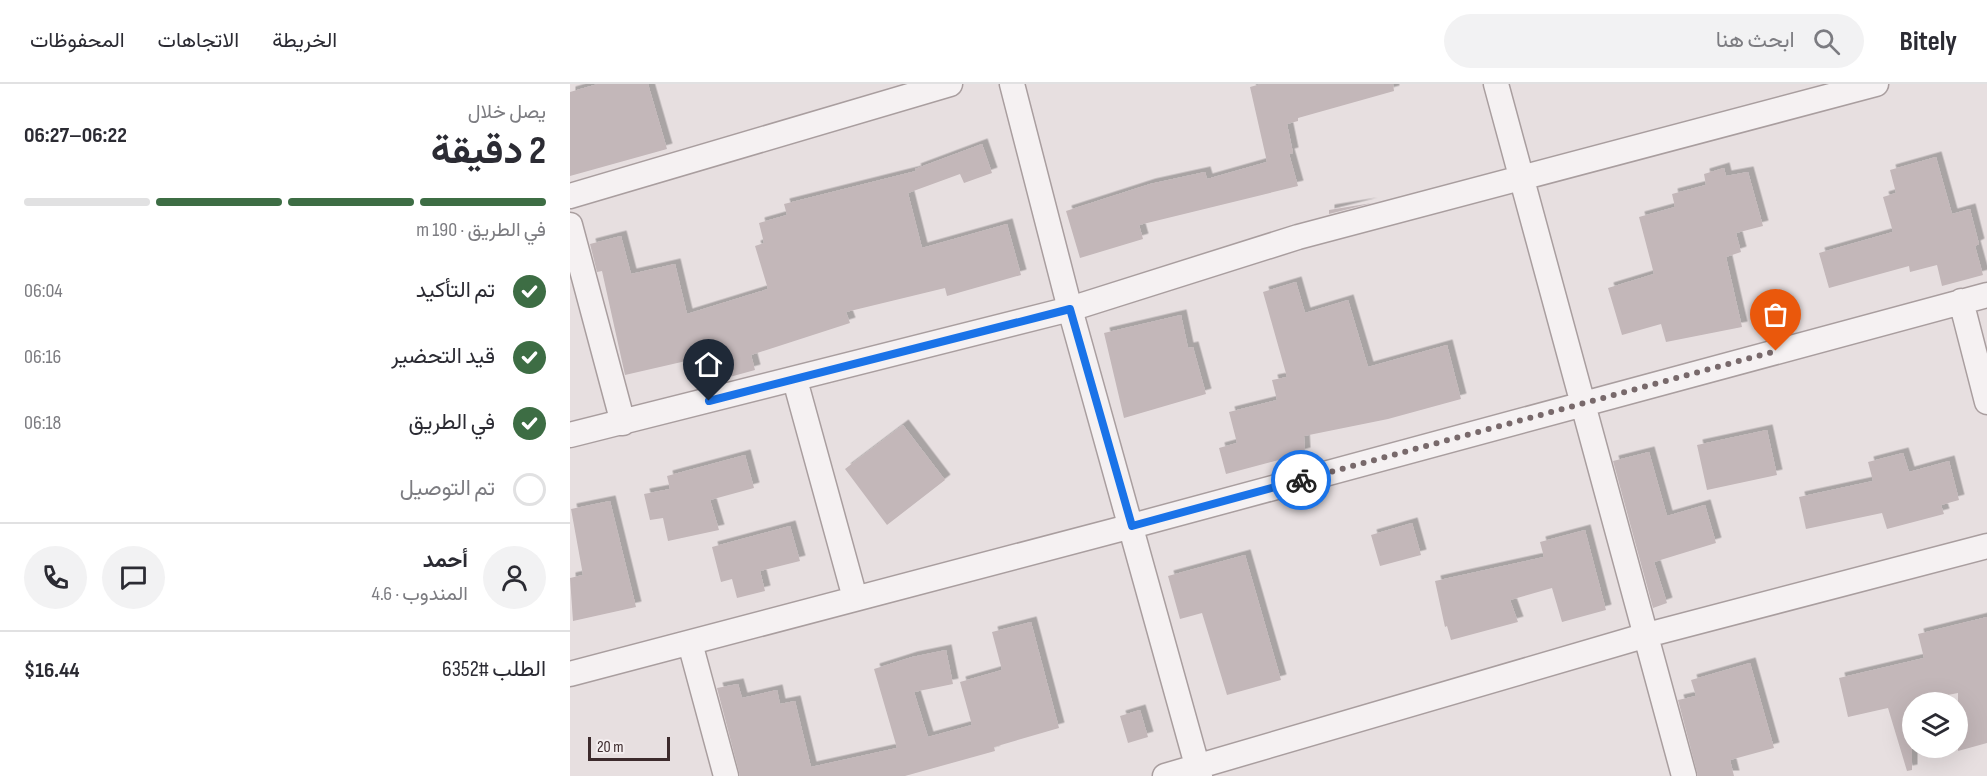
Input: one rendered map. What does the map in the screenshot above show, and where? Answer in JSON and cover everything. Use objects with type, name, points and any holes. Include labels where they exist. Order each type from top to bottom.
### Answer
[{"type":"street","points":[[570,196],[950,84]]},
{"type":"street","points":[[1012,84],[1070,309],[1132,526],[1198,772]]},
{"type":"street","points":[[1496,84],[1581,404],[1647,635],[1684,776]]},
{"type":"street","points":[[570,435],[1070,309],[1298,237],[1876,84]]},
{"type":"street","points":[[570,225],[623,423]]},
{"type":"street","points":[[570,674],[855,597],[1132,526],[1987,295]]},
{"type":"street","points":[[1961,302],[1987,402]]},
{"type":"street","points":[[795,380],[855,597]]},
{"type":"street","points":[[1166,776],[1198,772],[1647,635],[1987,546]]},
{"type":"street","points":[[690,643],[726,776]]},
{"type":"building","points":[[598,84],[648,84],[667,149],[570,176],[570,92]]},
{"type":"building","points":[[1261,84],[1393,84],[1394,91],[1298,118],[1298,121],[1287,124],[1293,153],[1289,154],[1298,186],[1139,225],[1143,239],[1080,258],[1066,211],[1150,184],[1205,172],[1207,179],[1267,162],[1250,87]]},
{"type":"building","points":[[982,144],[992,173],[964,183],[960,174],[908,193],[922,248],[1007,224],[1021,275],[947,296],[945,288],[846,312],[850,323],[751,355],[755,370],[726,378],[725,376],[706,381],[699,358],[625,375],[602,271],[597,272],[590,244],[621,236],[631,274],[675,264],[687,314],[768,289],[755,246],[764,243],[759,223],[787,215],[784,204],[916,171],[915,169]]},
{"type":"building","points":[[1936,157],[1952,214],[1970,209],[1979,244],[1975,246],[1983,275],[1942,286],[1937,265],[1910,272],[1909,266],[1829,288],[1819,253],[1893,232],[1883,197],[1896,193],[1890,170]]},
{"type":"building","points":[[1724,168],[1726,176],[1748,172],[1763,226],[1736,233],[1741,252],[1726,257],[1742,327],[1666,342],[1661,324],[1622,335],[1608,288],[1654,274],[1639,217],[1675,207],[1672,194],[1706,185],[1704,174]]},
{"type":"building","points":[[1372,203],[1329,214],[1329,210]]},
{"type":"building","points":[[1296,282],[1305,313],[1348,300],[1368,367],[1447,345],[1461,399],[1388,419],[1304,436],[1305,453],[1226,474],[1219,448],[1237,443],[1229,412],[1277,400],[1272,380],[1287,377],[1263,292]]},
{"type":"building","points":[[1181,315],[1188,348],[1193,347],[1206,394],[1124,418],[1104,333]]},
{"type":"building","points":[[903,425],[945,480],[887,525],[845,469]]},
{"type":"building","points":[[1767,430],[1777,475],[1707,490],[1697,445]]},
{"type":"building","points":[[1649,452],[1667,516],[1705,505],[1716,543],[1654,562],[1667,603],[1653,608],[1613,461]]},
{"type":"building","points":[[1903,453],[1909,472],[1949,461],[1959,500],[1941,505],[1944,514],[1887,529],[1882,513],[1806,529],[1799,497],[1873,481],[1868,462]]},
{"type":"building","points":[[745,455],[754,488],[710,500],[719,530],[668,541],[663,518],[650,520],[644,494],[670,489],[667,476]]},
{"type":"building","points":[[610,501],[636,607],[573,621],[570,578],[583,575],[571,509]]},
{"type":"building","points":[[1412,523],[1421,555],[1380,566],[1371,535]]},
{"type":"building","points":[[790,526],[800,561],[760,571],[765,591],[737,598],[732,579],[721,582],[712,547]]},
{"type":"building","points":[[1585,530],[1606,610],[1562,622],[1552,588],[1510,600],[1518,622],[1451,640],[1447,626],[1445,627],[1435,581],[1544,557],[1540,542]]},
{"type":"building","points":[[1245,555],[1281,680],[1227,695],[1202,613],[1180,619],[1168,576]]},
{"type":"building","points":[[1987,617],[1987,743],[1968,748],[1968,692],[1902,692],[1902,754],[1888,708],[1848,717],[1839,678],[1924,658],[1918,634]]},
{"type":"building","points":[[1031,622],[1059,728],[994,747],[995,751],[905,776],[740,776],[717,688],[738,684],[742,698],[777,690],[780,704],[795,701],[811,767],[897,748],[874,669],[912,657],[946,650],[953,684],[914,692],[928,737],[972,725],[960,682],[1002,670],[992,632]]},
{"type":"building","points":[[1750,663],[1774,748],[1730,760],[1734,776],[1698,776],[1678,700],[1696,696],[1691,680]]},
{"type":"building","points":[[1140,710],[1148,737],[1128,743],[1120,716]]},
{"type":"building","points":[[1903,758],[1912,758],[1912,770],[1907,771]]},
{"type":"way so far","points":[[1301,480],[1776,351]]},
{"type":"route","points":[[709,401],[1070,309],[1132,526],[1301,480]]}]
